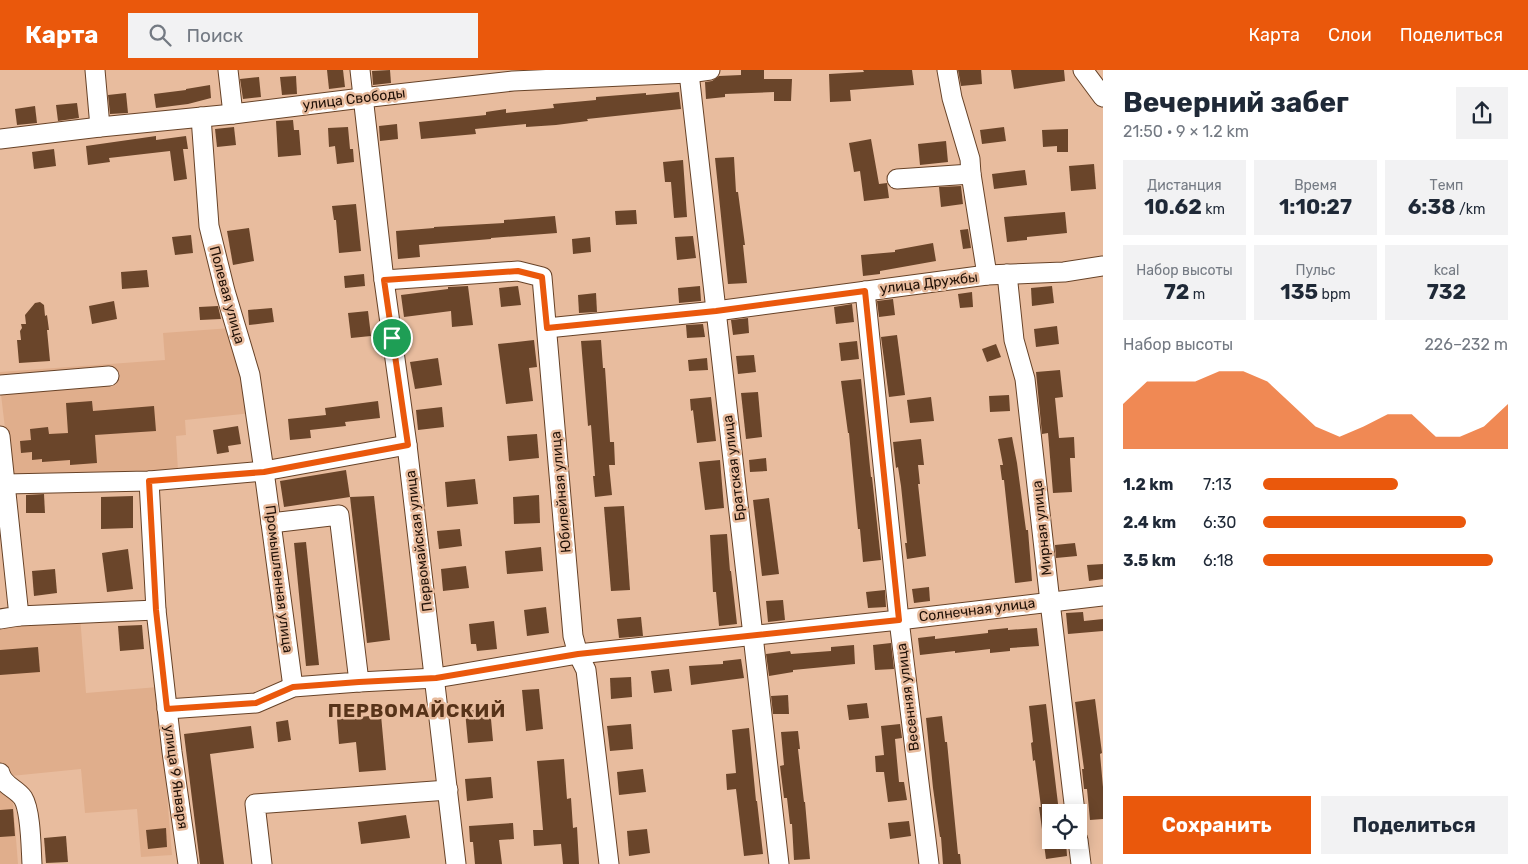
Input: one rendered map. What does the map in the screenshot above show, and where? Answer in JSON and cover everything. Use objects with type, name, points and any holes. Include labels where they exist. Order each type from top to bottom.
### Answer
[{"type":"street","points":[[95,70],[100,127]]},
{"type":"street","points":[[228,70],[232,114]]},
{"type":"street","name":"Первомайская улица","points":[[360,70],[384,280],[408,445],[456,864]]},
{"type":"street","name":"улица Свободы","points":[[0,139],[232,114],[362,98],[512,76],[710,70]]},
{"type":"street","points":[[947,70],[952,98],[970,159],[987,275]]},
{"type":"street","points":[[1083,70],[1103,97]]},
{"type":"street","name":"Братская улица","points":[[689,72],[780,864]]},
{"type":"street","name":"Полевая улица","points":[[202,117],[209,226],[225,291],[250,375],[264,472]]},
{"type":"street","points":[[897,180],[971,174]]},
{"type":"street","name":"улица Дружбы","points":[[547,328],[716,311],[987,275],[1064,272],[1103,266]]},
{"type":"street","name":"Юбилейная улица","points":[[384,280],[518,271],[542,277],[573,636],[578,654],[586,670],[610,864]]},
{"type":"street","name":"Мирная улица","points":[[1007,274],[1014,340],[1025,379],[1074,804]]},
{"type":"street","name":"Весенняя улица","points":[[865,291],[899,620],[929,864]]},
{"type":"street","points":[[0,385],[109,376]]},
{"type":"street","points":[[0,436],[19,616]]},
{"type":"street","points":[[5,484],[149,481],[264,472],[408,445]]},
{"type":"street","name":"Промышленная улица","points":[[264,472],[293,687]]},
{"type":"street","name":"улица 9 Января","points":[[149,481],[156,610],[188,864]]},
{"type":"street","points":[[271,523],[340,516],[359,682]]},
{"type":"street","name":"Солнечная улица","points":[[167,709],[256,703],[293,687],[436,678],[578,654],[1103,596]]},
{"type":"street","points":[[0,619],[19,616],[156,610]]},
{"type":"street","points":[[0,773],[1,780],[23,798],[30,821],[32,864]]},
{"type":"street","points":[[262,864],[254,804],[448,790]]},
{"type":"street","points":[[1079,849],[1081,864]]},
{"type":"shaded area","points":[[231,328],[252,413],[185,420],[186,435],[176,436],[178,471],[11,479],[0,372],[165,360],[163,333]]},
{"type":"shaded area","points":[[80,616],[86,693],[158,687],[172,855],[141,857],[137,809],[85,813],[81,769],[11,776],[18,864],[0,864],[0,623]]},
{"type":"building","points":[[327,70],[343,70],[345,87],[329,89]]},
{"type":"building","points":[[390,70],[391,83],[373,85],[372,71]]},
{"type":"building","points":[[741,70],[764,70],[764,79],[792,79],[791,101],[774,101],[774,92],[725,94],[725,97],[706,99],[705,82],[712,81],[719,76],[741,75]]},
{"type":"building","points":[[863,70],[912,70],[914,85],[850,90],[851,101],[830,102],[829,74],[864,72]]},
{"type":"building","points":[[958,70],[981,70],[982,84],[961,86]]},
{"type":"building","points":[[1011,70],[1064,70],[1065,81],[1014,89]]},
{"type":"building","points":[[296,76],[297,94],[282,95],[280,77]]},
{"type":"building","points":[[259,77],[261,97],[243,99],[240,79]]},
{"type":"building","points":[[210,85],[211,98],[188,104],[156,108],[154,94]]},
{"type":"building","points":[[679,92],[681,109],[587,119],[588,121],[556,125],[526,127],[526,124],[475,129],[476,134],[421,139],[419,122],[486,115],[486,112],[506,109],[506,113],[554,108],[553,104],[596,100],[596,97]]},
{"type":"building","points":[[126,93],[128,113],[110,114],[108,95]]},
{"type":"building","points":[[77,103],[79,118],[58,121],[56,105]]},
{"type":"building","points":[[35,106],[37,123],[17,125],[15,109]]},
{"type":"building","points":[[293,120],[294,130],[299,130],[301,155],[278,157],[276,121]]},
{"type":"building","points":[[397,124],[398,139],[380,141],[379,126]]},
{"type":"building","points":[[234,127],[236,145],[217,147],[215,129]]},
{"type":"building","points":[[348,127],[350,149],[353,149],[354,162],[337,164],[335,146],[329,147],[328,128]]},
{"type":"building","points":[[1004,127],[1006,141],[982,144],[980,130]]},
{"type":"building","points":[[1068,129],[1068,152],[1057,152],[1057,146],[1043,147],[1042,130]]},
{"type":"building","points":[[156,136],[156,140],[186,136],[188,149],[183,149],[187,179],[174,181],[170,151],[109,158],[110,162],[88,165],[86,146]]},
{"type":"building","points":[[871,139],[879,184],[887,183],[889,198],[864,201],[860,171],[854,172],[849,143]]},
{"type":"building","points":[[946,141],[948,162],[920,165],[918,144]]},
{"type":"building","points":[[54,149],[56,166],[34,169],[32,152]]},
{"type":"building","points":[[734,157],[736,192],[738,192],[745,245],[743,245],[747,283],[728,284],[715,158]]},
{"type":"building","points":[[683,160],[687,217],[674,218],[671,182],[665,182],[663,162]]},
{"type":"building","points":[[1094,164],[1096,189],[1071,191],[1069,166]]},
{"type":"building","points":[[1025,170],[1027,185],[994,189],[992,174]]},
{"type":"building","points":[[961,186],[963,204],[941,207],[939,187]]},
{"type":"building","points":[[356,204],[361,251],[339,253],[336,220],[334,220],[332,206]]},
{"type":"building","points":[[636,210],[637,224],[616,225],[615,211]]},
{"type":"building","points":[[1065,212],[1067,233],[1027,237],[1027,240],[1007,242],[1004,217]]},
{"type":"building","points":[[555,216],[557,233],[419,245],[420,257],[398,259],[396,231],[504,223],[504,220]]},
{"type":"building","points":[[249,228],[254,261],[233,265],[227,231]]},
{"type":"building","points":[[968,229],[971,248],[963,249],[960,230]]},
{"type":"building","points":[[191,235],[193,253],[175,255],[172,237]]},
{"type":"building","points":[[693,236],[696,258],[677,260],[675,237]]},
{"type":"building","points":[[590,237],[591,252],[573,254],[572,239]]},
{"type":"building","points":[[933,243],[936,261],[863,276],[861,255],[895,252],[895,250]]},
{"type":"building","points":[[147,270],[149,287],[122,289],[121,272]]},
{"type":"building","points":[[364,274],[365,286],[345,288],[344,276]]},
{"type":"building","points":[[468,286],[473,325],[452,327],[451,311],[404,317],[401,295],[448,289],[448,287]]},
{"type":"building","points":[[518,286],[521,305],[501,307],[499,288]]},
{"type":"building","points":[[700,286],[701,301],[679,303],[678,288]]},
{"type":"building","points":[[1052,286],[1054,303],[1032,306],[1031,288]]},
{"type":"building","points":[[972,292],[973,307],[960,308],[958,294]]},
{"type":"building","points":[[596,293],[597,312],[579,313],[578,295]]},
{"type":"building","points":[[893,299],[895,315],[879,317],[877,301]]},
{"type":"building","points":[[114,301],[117,319],[92,324],[89,306]]},
{"type":"building","points":[[40,302],[44,305],[45,316],[47,315],[50,361],[19,363],[17,340],[21,340],[21,324],[26,324],[25,315],[35,303]]},
{"type":"building","points":[[852,304],[854,322],[836,324],[834,307]]},
{"type":"building","points":[[218,306],[221,319],[200,320],[199,307]]},
{"type":"building","points":[[272,308],[274,322],[249,325],[248,310]]},
{"type":"building","points":[[368,311],[371,336],[351,338],[348,313]]},
{"type":"building","points":[[748,318],[749,333],[733,335],[731,320]]},
{"type":"building","points":[[703,324],[705,337],[687,338],[686,325]]},
{"type":"building","points":[[1057,326],[1059,344],[1036,347],[1034,329]]},
{"type":"building","points":[[897,335],[905,395],[889,397],[881,337]]},
{"type":"building","points":[[534,340],[537,367],[529,368],[533,401],[506,404],[498,344]]},
{"type":"building","points":[[601,340],[603,368],[605,368],[610,442],[614,442],[615,465],[609,465],[612,495],[595,497],[591,425],[588,426],[581,341]]},
{"type":"building","points":[[857,341],[859,359],[841,361],[839,343]]},
{"type":"building","points":[[996,344],[1001,357],[987,362],[982,349]]},
{"type":"building","points":[[754,355],[756,372],[738,374],[736,356]]},
{"type":"building","points":[[438,358],[442,385],[415,389],[410,362]]},
{"type":"building","points":[[707,358],[708,370],[689,371],[688,360]]},
{"type":"building","points":[[1060,370],[1063,397],[1055,398],[1059,438],[1074,437],[1075,458],[1070,458],[1072,492],[1053,493],[1048,433],[1042,434],[1036,372]]},
{"type":"building","points":[[861,379],[881,560],[863,562],[849,433],[841,381]]},
{"type":"building","points":[[758,392],[762,437],[746,439],[741,393]]},
{"type":"building","points":[[1009,395],[1010,411],[990,412],[989,396]]},
{"type":"building","points":[[711,397],[716,441],[697,443],[690,399]]},
{"type":"building","points":[[931,397],[934,421],[910,423],[907,400]]},
{"type":"building","points":[[92,401],[93,411],[154,406],[156,431],[95,435],[97,463],[70,465],[70,460],[42,462],[42,459],[32,460],[32,452],[21,453],[20,441],[31,440],[30,429],[48,427],[49,434],[68,433],[66,403]]},
{"type":"building","points":[[378,401],[380,418],[345,422],[346,426],[310,430],[311,438],[290,440],[288,419],[326,415],[325,408]]},
{"type":"building","points":[[442,407],[444,427],[418,430],[416,410]]},
{"type":"building","points":[[238,426],[241,444],[228,446],[229,452],[217,454],[213,430]]},
{"type":"building","points":[[537,434],[539,458],[509,461],[507,436]]},
{"type":"building","points":[[1012,437],[1026,530],[1028,530],[1032,581],[1015,583],[1004,480],[1002,480],[1000,465],[1003,465],[998,439]]},
{"type":"building","points":[[921,439],[924,465],[918,465],[920,484],[918,484],[926,556],[907,559],[901,486],[898,467],[896,468],[893,442]]},
{"type":"building","points":[[766,458],[767,471],[750,472],[749,460]]},
{"type":"building","points":[[720,460],[724,508],[705,510],[699,462]]},
{"type":"building","points":[[346,470],[350,497],[284,507],[280,481]]},
{"type":"building","points":[[475,479],[478,504],[447,507],[445,482]]},
{"type":"building","points":[[44,494],[45,513],[26,513],[26,495]]},
{"type":"building","points":[[539,495],[540,523],[514,524],[513,497]]},
{"type":"building","points":[[133,496],[133,528],[101,529],[101,497]]},
{"type":"building","points":[[374,496],[390,640],[367,643],[350,497]]},
{"type":"building","points":[[769,498],[779,574],[762,576],[753,500]]},
{"type":"building","points":[[624,506],[630,590],[611,591],[604,507]]},
{"type":"building","points":[[460,529],[462,546],[439,549],[437,531]]},
{"type":"building","points":[[727,534],[737,624],[719,626],[716,592],[713,592],[710,535]]},
{"type":"building","points":[[306,542],[319,665],[306,666],[294,543]]},
{"type":"building","points":[[1075,543],[1077,556],[1056,558],[1055,545]]},
{"type":"building","points":[[541,547],[543,571],[507,574],[505,551]]},
{"type":"building","points":[[128,549],[133,589],[107,592],[102,553]]},
{"type":"building","points":[[1103,564],[1103,579],[1089,581],[1087,565]]},
{"type":"building","points":[[466,566],[469,588],[443,591],[441,569]]},
{"type":"building","points":[[55,569],[57,593],[34,596],[32,571]]},
{"type":"building","points":[[929,587],[930,601],[914,603],[912,589]]},
{"type":"building","points":[[885,590],[886,607],[868,608],[866,592]]},
{"type":"building","points":[[783,600],[785,620],[768,622],[766,601]]},
{"type":"building","points":[[546,607],[549,633],[527,636],[524,610]]},
{"type":"building","points":[[1083,612],[1084,621],[1103,619],[1103,631],[1068,634],[1066,613]]},
{"type":"building","points":[[641,617],[643,636],[619,638],[617,619]]},
{"type":"building","points":[[494,621],[497,649],[477,651],[476,644],[471,644],[469,624]]},
{"type":"building","points":[[142,625],[144,649],[120,651],[118,626]]},
{"type":"building","points":[[1008,628],[1008,630],[1037,628],[1039,646],[1010,648],[1010,651],[990,653],[990,649],[920,655],[918,638],[935,636],[935,639],[988,633],[988,630]]},
{"type":"building","points":[[891,643],[894,669],[875,670],[873,645]]},
{"type":"building","points":[[854,645],[855,664],[793,670],[793,672],[769,676],[766,654],[790,651],[791,654],[831,651],[831,647]]},
{"type":"building","points":[[38,647],[40,672],[0,675],[0,650]]},
{"type":"building","points":[[741,659],[744,678],[691,685],[689,666],[723,664],[723,661]]},
{"type":"building","points":[[669,669],[672,691],[654,693],[651,671]]},
{"type":"building","points":[[631,677],[632,697],[611,699],[610,678]]},
{"type":"building","points":[[539,689],[543,729],[526,731],[522,690]]},
{"type":"building","points":[[788,695],[789,714],[773,714],[771,696]]},
{"type":"building","points":[[1095,699],[1102,753],[1100,754],[1103,819],[1090,820],[1087,789],[1084,789],[1082,769],[1084,769],[1075,702]]},
{"type":"building","points":[[867,703],[869,718],[849,720],[847,705]]},
{"type":"building","points":[[1046,704],[1058,804],[1042,804],[1042,829],[1039,807],[1041,807],[1031,743],[1033,742],[1029,706]]},
{"type":"building","points":[[490,708],[493,741],[468,743],[465,711]]},
{"type":"building","points":[[381,715],[386,770],[359,772],[356,742],[339,744],[337,719]]},
{"type":"building","points":[[942,716],[945,742],[947,742],[958,854],[960,854],[961,864],[943,864],[941,837],[933,788],[926,718]]},
{"type":"building","points":[[288,720],[291,740],[278,742],[276,722]]},
{"type":"building","points":[[631,724],[633,749],[610,751],[607,726]]},
{"type":"building","points":[[900,724],[902,738],[895,739],[899,782],[904,782],[907,800],[888,802],[884,772],[876,772],[875,756],[884,755],[881,726]]},
{"type":"building","points":[[251,726],[254,748],[210,754],[224,864],[200,864],[184,734]]},
{"type":"building","points":[[749,728],[763,854],[744,856],[736,789],[727,790],[726,774],[736,773],[732,730]]},
{"type":"building","points":[[798,731],[800,749],[798,749],[810,859],[794,860],[792,824],[790,824],[787,798],[784,798],[780,766],[784,765],[781,732]]},
{"type":"building","points":[[564,759],[567,799],[571,798],[573,828],[577,827],[579,864],[563,864],[561,844],[534,846],[533,830],[543,830],[537,761]]},
{"type":"building","points":[[643,769],[646,792],[619,795],[617,772]]},
{"type":"building","points":[[491,777],[493,798],[467,801],[465,779]]},
{"type":"building","points":[[13,809],[15,836],[0,837],[0,810]]},
{"type":"building","points":[[406,815],[410,838],[361,844],[358,822]]},
{"type":"building","points":[[909,821],[911,836],[890,839],[888,823]]},
{"type":"building","points":[[513,823],[514,839],[499,840],[502,864],[475,864],[473,842],[470,842],[469,826]]},
{"type":"building","points":[[166,828],[167,847],[148,849],[146,830]]},
{"type":"building","points":[[647,829],[650,853],[629,856],[627,831]]},
{"type":"building","points":[[66,836],[68,862],[46,863],[44,838]]},
{"type":"building","points":[[1045,849],[1067,849],[1067,856],[1046,859]]},
{"type":"district","name":"ПЕРВОМАЙСКИЙ","points":[[417,710]]},
{"type":"route","points":[[518,271],[542,277],[547,328],[716,311],[865,291],[899,620],[578,654],[436,678],[293,687],[256,703],[167,709],[156,610],[149,481],[264,472],[408,445],[392,338],[384,280],[518,271]]}]
